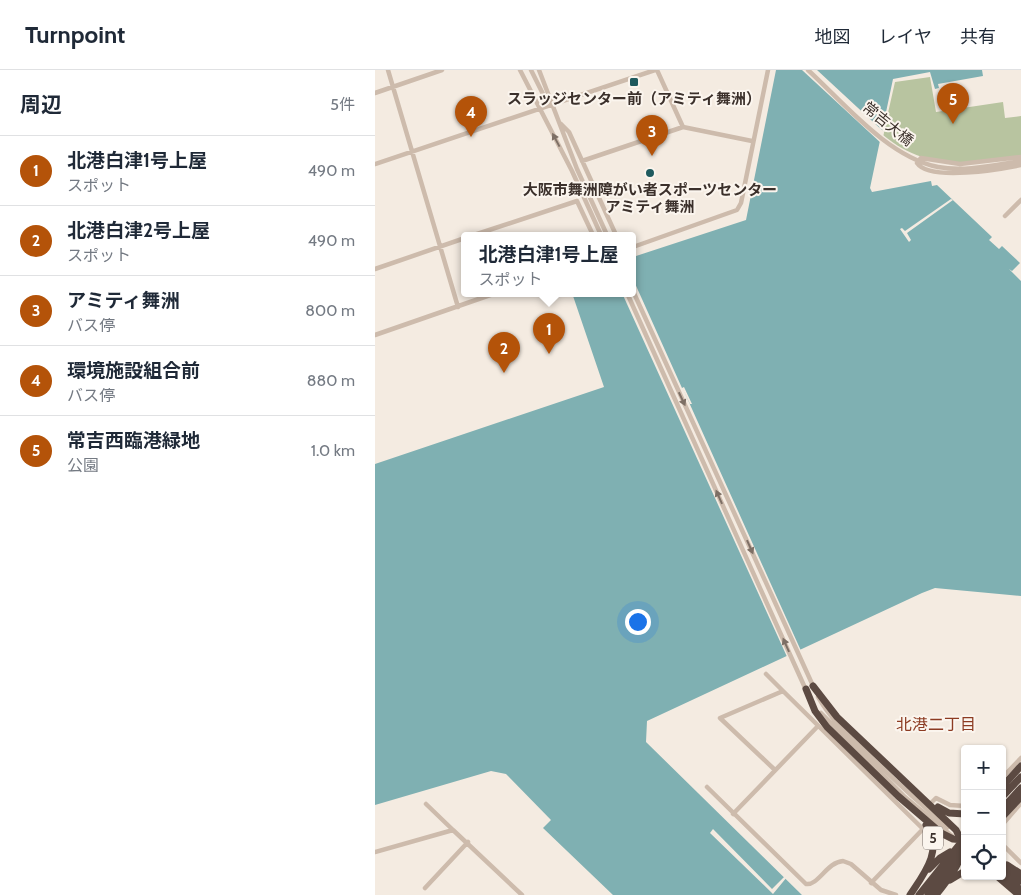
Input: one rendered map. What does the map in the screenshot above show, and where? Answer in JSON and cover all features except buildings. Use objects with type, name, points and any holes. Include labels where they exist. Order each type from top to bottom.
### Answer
[{"type":"highway","name":"5","points":[[809,688],[837,717],[950,822],[961,840],[960,860],[936,895]]},
{"type":"highway","name":"5","points":[[809,688],[815,711],[827,727],[928,827],[934,842],[931,860],[914,893]]},
{"type":"highway","points":[[1006,778],[1021,766]]},
{"type":"highway","points":[[1006,793],[1021,777]]},
{"type":"highway","name":"5","points":[[908,784],[944,810],[961,814]]},
{"type":"highway","points":[[1006,804],[1021,788]]},
{"type":"highway","name":"5","points":[[898,796],[941,833],[961,842]]},
{"type":"highway","points":[[1006,815],[1017,805],[1021,797]]},
{"type":"highway","points":[[914,893],[940,858],[961,845]]},
{"type":"highway","name":"5","points":[[914,893],[961,846]]},
{"type":"highway","name":"5","points":[[928,895],[961,847]]},
{"type":"highway","points":[[1006,868],[1021,874]]},
{"type":"highway","points":[[1006,870],[1020,886]]},
{"type":"highway","points":[[936,895],[951,880],[961,874]]},
{"type":"highway","points":[[1006,878],[1020,886]]},
{"type":"highway","points":[[1001,880],[1018,895]]},
{"type":"street","points":[[388,70],[458,308]]},
{"type":"street","points":[[375,93],[442,70]]},
{"type":"street","points":[[520,70],[605,232]]},
{"type":"street","points":[[531,70],[544,96],[552,104]]},
{"type":"street","points":[[539,70],[560,123],[574,170],[600,232]]},
{"type":"street","points":[[375,164],[656,70],[683,127]]},
{"type":"street","points":[[636,246],[737,210],[741,203],[752,140],[769,70]]},
{"type":"street","name":"常吉大橋","points":[[808,70],[879,136],[899,151],[937,167],[967,169],[1021,161]]},
{"type":"street","points":[[560,123],[569,132],[615,232]]},
{"type":"street","points":[[582,161],[683,127],[752,140]]},
{"type":"street","points":[[1021,157],[960,164],[921,158],[917,163],[920,166],[934,170],[961,173],[1021,166]]},
{"type":"street","points":[[1005,216],[1021,200]]},
{"type":"street","points":[[483,232],[577,202],[592,232]]},
{"type":"street","points":[[375,269],[461,239]]},
{"type":"street","points":[[375,336],[486,297]]},
{"type":"street","points":[[629,297],[809,688],[844,730],[908,793],[961,840]]},
{"type":"street","points":[[636,297],[809,688]]},
{"type":"street","points":[[766,674],[923,829],[943,832],[961,841]]},
{"type":"street","points":[[775,770],[720,718],[783,691]]},
{"type":"street","points":[[733,814],[818,726]]},
{"type":"street","points":[[1006,778],[1021,758]]},
{"type":"street","points":[[707,787],[806,884],[813,883],[831,865],[843,861],[851,864],[871,883],[896,895]]},
{"type":"street","points":[[1004,790],[1017,805],[1006,820]]},
{"type":"street","points":[[913,820],[937,798],[950,805],[961,806]]},
{"type":"street","points":[[427,804],[522,895]]},
{"type":"street","points":[[871,883],[923,829]]},
{"type":"street","points":[[375,852],[453,830]]},
{"type":"street","points":[[943,832],[961,841]]},
{"type":"street","points":[[425,888],[468,842]]},
{"type":"street","points":[[1006,848],[1021,863]]},
{"type":"green space","points":[[930,77],[936,112],[1003,102],[1005,118],[1021,116],[1021,156],[966,162],[932,160],[899,147],[883,135],[895,82]]},
{"type":"water","points":[[776,70],[982,70],[983,76],[938,84],[939,88],[935,89],[930,72],[893,79],[870,188],[872,192],[931,181],[932,186],[937,185],[992,237],[989,240],[999,249],[1002,246],[1020,263],[1012,271],[1009,269],[1021,281],[1021,596],[935,588],[647,721],[646,742],[802,895],[613,895],[543,828],[551,820],[506,774],[491,771],[375,805],[375,464],[604,387],[573,297],[636,297],[636,256],[746,220]]},
{"type":"pier","points":[[802,70],[817,70],[884,132],[882,144]]},
{"type":"pier","points":[[951,199],[953,200],[907,233],[911,240],[909,242],[900,229],[902,228],[905,231]]},
{"type":"pier","points":[[636,286],[682,388],[684,387],[692,404],[690,404],[683,389],[802,653],[788,659],[624,297],[636,297]]},
{"type":"pier","points":[[713,829],[772,889],[786,875],[787,877],[773,894],[710,833]]},
{"type":"place","name":"スラッジセンター前（アミティ舞洲）","points":[[634,82]]},
{"type":"place","name":"常吉西臨港緑地","points":[[953,124]]},
{"type":"place","name":"環境施設組合前","points":[[471,137]]},
{"type":"place","name":"アミティ舞洲","points":[[652,156]]},
{"type":"place","name":"大阪市舞洲障がい者スポーツセンター アミティ舞洲","points":[[650,173]]},
{"type":"place","name":"北港白津1号上屋","points":[[549,354]]},
{"type":"place","name":"北港白津2号上屋","points":[[504,373]]},
{"type":"district","name":"北港二丁目","points":[[936,724]]}]
